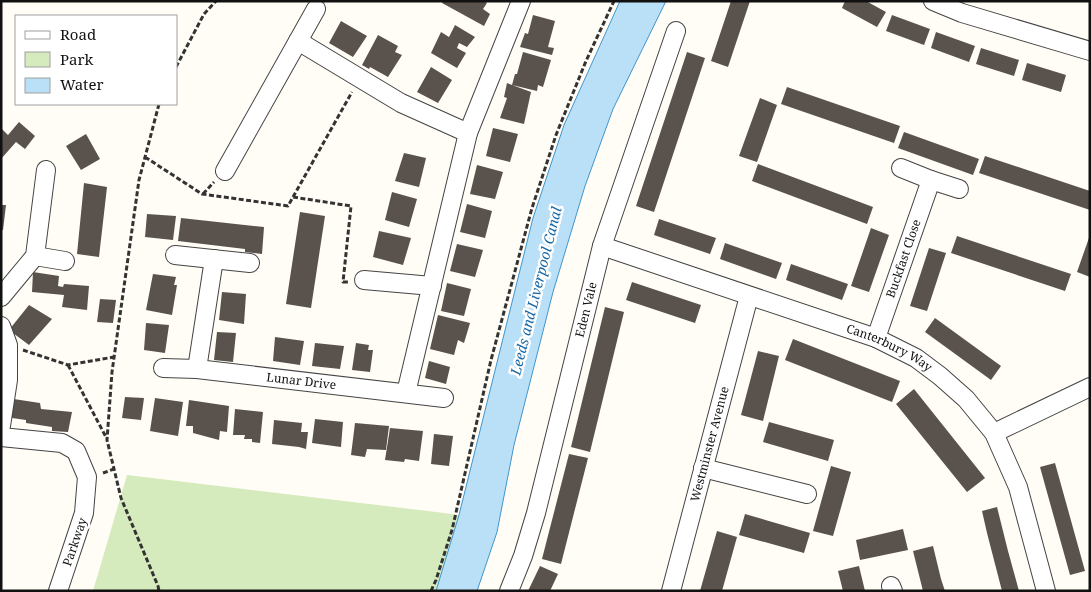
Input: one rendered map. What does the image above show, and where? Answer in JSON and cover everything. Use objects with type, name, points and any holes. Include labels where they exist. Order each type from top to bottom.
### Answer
[{"type":"street","points":[[406,393],[468,133],[521,1]]},
{"type":"street","points":[[932,1],[962,13],[1090,51]]},
{"type":"street","points":[[225,171],[316,9]]},
{"type":"street","name":"Eden Vale","points":[[509,591],[523,556],[536,513],[602,246],[676,31]]},
{"type":"street","points":[[298,40],[401,103],[468,133]]},
{"type":"street","points":[[901,168],[959,189]]},
{"type":"street","points":[[1,296],[35,256],[46,170]]},
{"type":"street","name":"Buckfast Close","points":[[876,338],[930,180]]},
{"type":"street","name":"Canterbury Way","points":[[602,246],[876,338],[916,358],[940,376],[966,399],[994,433],[1018,488],[1046,591]]},
{"type":"street","points":[[175,254],[250,263]]},
{"type":"street","points":[[35,256],[65,261]]},
{"type":"street","points":[[196,369],[214,259]]},
{"type":"street","points":[[364,280],[432,286]]},
{"type":"street","name":"Westminster Avenue","points":[[671,591],[749,296]]},
{"type":"street","points":[[1,326],[8,344],[8,380],[1,426]]},
{"type":"street","name":"Lunar Drive","points":[[163,368],[196,369],[444,398]]},
{"type":"street","points":[[994,433],[1090,387]]},
{"type":"street","name":"Parkway","points":[[1,437],[62,443],[76,451],[87,477],[84,514],[58,591]]},
{"type":"street","points":[[703,468],[807,494]]},
{"type":"path","points":[[178,63],[204,14],[216,1]]},
{"type":"path","points":[[431,591],[452,530],[491,360],[532,208],[556,135],[586,61],[614,1]]},
{"type":"path","points":[[145,157],[202,194],[288,206],[360,78]]},
{"type":"path","points":[[107,440],[114,357],[139,180],[159,105]]},
{"type":"path","points":[[293,197],[352,206],[343,282],[364,280]]},
{"type":"path","points":[[8,344],[68,365],[114,357]]},
{"type":"path","points":[[68,365],[107,440],[120,498],[159,591]]},
{"type":"green space","points":[[127,475],[459,515],[436,591],[93,591]]},
{"type":"water","name":"Leeds and Liverpool Canal","points":[[620,1],[666,1],[613,109],[585,186],[553,292],[514,445],[497,532],[477,591],[436,591],[459,515],[533,218],[564,125]]},
{"type":"building","points":[[443,1],[484,1],[487,3],[483,9],[490,14],[484,26],[442,3]]},
{"type":"building","points":[[731,1],[750,1],[728,67],[711,61]]},
{"type":"building","points":[[845,1],[866,1],[886,12],[877,27],[842,8]]},
{"type":"building","points":[[533,15],[555,21],[548,47],[554,48],[552,55],[520,47],[525,33],[528,34]]},
{"type":"building","points":[[892,15],[930,29],[924,45],[886,31]]},
{"type":"building","points":[[341,21],[367,36],[353,57],[329,43]]},
{"type":"building","points":[[455,25],[475,37],[467,47],[459,43],[457,48],[466,53],[457,68],[431,53],[441,32],[449,37]]},
{"type":"building","points":[[936,32],[975,46],[969,62],[931,48]]},
{"type":"building","points":[[378,35],[398,46],[395,52],[402,55],[388,77],[370,67],[369,69],[362,65]]},
{"type":"building","points":[[981,48],[1019,60],[1014,76],[976,64]]},
{"type":"building","points":[[523,52],[551,60],[543,87],[538,85],[537,91],[512,85]]},
{"type":"building","points":[[687,52],[705,58],[654,212],[636,206]]},
{"type":"building","points":[[1027,63],[1066,75],[1061,92],[1022,80]]},
{"type":"building","points":[[431,67],[452,80],[438,103],[417,92]]},
{"type":"building","points":[[507,83],[531,92],[524,124],[500,118],[507,98],[504,97]]},
{"type":"building","points":[[787,87],[900,126],[894,143],[781,104]]},
{"type":"building","points":[[760,98],[777,105],[757,162],[739,156]]},
{"type":"building","points":[[19,122],[35,136],[25,149],[16,142],[1,159],[1,128],[8,135]]},
{"type":"building","points":[[493,128],[518,134],[510,162],[486,156]]},
{"type":"building","points":[[904,132],[979,159],[973,175],[898,148]]},
{"type":"building","points":[[86,134],[100,159],[81,170],[66,146]]},
{"type":"building","points":[[404,153],[426,158],[419,187],[395,181]]},
{"type":"building","points":[[985,156],[1090,191],[1090,210],[979,173]]},
{"type":"building","points":[[758,164],[873,207],[867,224],[752,181]]},
{"type":"building","points":[[477,165],[503,172],[495,199],[470,194]]},
{"type":"building","points":[[84,183],[107,187],[99,257],[77,254]]},
{"type":"building","points":[[392,192],[417,199],[409,227],[385,220]]},
{"type":"building","points":[[467,204],[492,211],[485,238],[460,232]]},
{"type":"building","points":[[1,205],[6,205],[3,230],[1,230]]},
{"type":"building","points":[[300,212],[325,216],[311,308],[286,304]]},
{"type":"building","points":[[147,214],[176,216],[173,240],[145,237]]},
{"type":"building","points":[[181,218],[264,227],[262,254],[245,252],[245,249],[178,241]]},
{"type":"building","points":[[659,219],[716,238],[710,254],[654,235]]},
{"type":"building","points":[[871,228],[889,235],[869,292],[851,286]]},
{"type":"building","points":[[379,231],[411,238],[403,265],[373,257]]},
{"type":"building","points":[[1090,235],[1090,277],[1077,272]]},
{"type":"building","points":[[957,236],[1071,274],[1065,291],[951,253]]},
{"type":"building","points":[[725,243],[782,263],[776,279],[720,259]]},
{"type":"building","points":[[457,244],[483,250],[475,277],[450,271]]},
{"type":"building","points":[[929,248],[946,253],[927,311],[910,306]]},
{"type":"building","points":[[791,264],[848,284],[842,300],[786,280]]},
{"type":"building","points":[[33,272],[59,276],[58,286],[63,287],[64,284],[89,286],[87,310],[62,307],[64,295],[32,292]]},
{"type":"building","points":[[153,274],[176,277],[174,285],[177,285],[172,315],[146,310]]},
{"type":"building","points":[[632,282],[701,305],[695,323],[626,300]]},
{"type":"building","points":[[447,283],[471,289],[464,316],[441,311]]},
{"type":"building","points":[[222,292],[246,294],[244,324],[219,320]]},
{"type":"building","points":[[100,299],[116,300],[113,323],[97,322]]},
{"type":"building","points":[[29,305],[52,319],[29,345],[9,330]]},
{"type":"building","points":[[605,307],[624,312],[590,452],[571,447]]},
{"type":"building","points":[[438,315],[470,323],[464,343],[458,340],[454,355],[430,349]]},
{"type":"building","points":[[935,318],[1001,366],[991,380],[925,332]]},
{"type":"building","points":[[146,323],[169,325],[165,353],[144,350]]},
{"type":"building","points":[[217,332],[236,333],[233,362],[214,360]]},
{"type":"building","points":[[275,337],[304,341],[300,365],[273,361]]},
{"type":"building","points":[[793,339],[900,381],[892,402],[785,360]]},
{"type":"building","points":[[315,343],[344,346],[340,369],[312,366]]},
{"type":"building","points":[[356,343],[369,345],[368,350],[373,350],[370,372],[352,370]]},
{"type":"building","points":[[758,351],[779,356],[763,421],[741,415]]},
{"type":"building","points":[[429,361],[450,367],[446,384],[425,378]]},
{"type":"building","points":[[914,389],[985,478],[967,492],[896,404]]},
{"type":"building","points":[[125,397],[144,398],[141,420],[122,418]]},
{"type":"building","points":[[7,398],[40,403],[41,409],[72,412],[68,432],[52,431],[52,427],[5,417]]},
{"type":"building","points":[[155,398],[183,402],[178,436],[150,431]]},
{"type":"building","points":[[189,400],[229,406],[227,432],[220,431],[219,440],[193,433],[193,426],[186,426]]},
{"type":"building","points":[[235,409],[263,412],[260,443],[252,442],[252,439],[244,439],[245,435],[233,435]]},
{"type":"building","points":[[315,419],[343,422],[341,447],[312,443]]},
{"type":"building","points":[[274,420],[302,423],[301,432],[308,432],[306,449],[272,444]]},
{"type":"building","points":[[769,422],[834,440],[828,461],[763,442]]},
{"type":"building","points":[[355,423],[389,426],[386,450],[367,449],[365,457],[351,455]]},
{"type":"building","points":[[390,428],[423,431],[419,461],[405,459],[404,462],[385,460]]},
{"type":"building","points":[[434,434],[453,436],[449,466],[431,464]]},
{"type":"building","points":[[569,454],[588,458],[561,564],[542,559]]},
{"type":"building","points":[[1055,463],[1085,571],[1070,575],[1040,467]]},
{"type":"building","points":[[831,466],[851,472],[833,536],[813,531]]},
{"type":"building","points":[[997,507],[1019,591],[1002,591],[982,511]]},
{"type":"building","points":[[745,514],[810,533],[804,553],[739,535]]},
{"type":"building","points":[[903,529],[908,550],[860,560],[856,540]]},
{"type":"building","points":[[717,531],[737,537],[722,591],[700,591]]},
{"type":"building","points":[[933,546],[945,591],[923,591],[913,551]]},
{"type":"building","points":[[540,566],[558,574],[550,591],[528,591]]},
{"type":"building","points":[[859,566],[865,591],[843,591],[838,571]]}]
